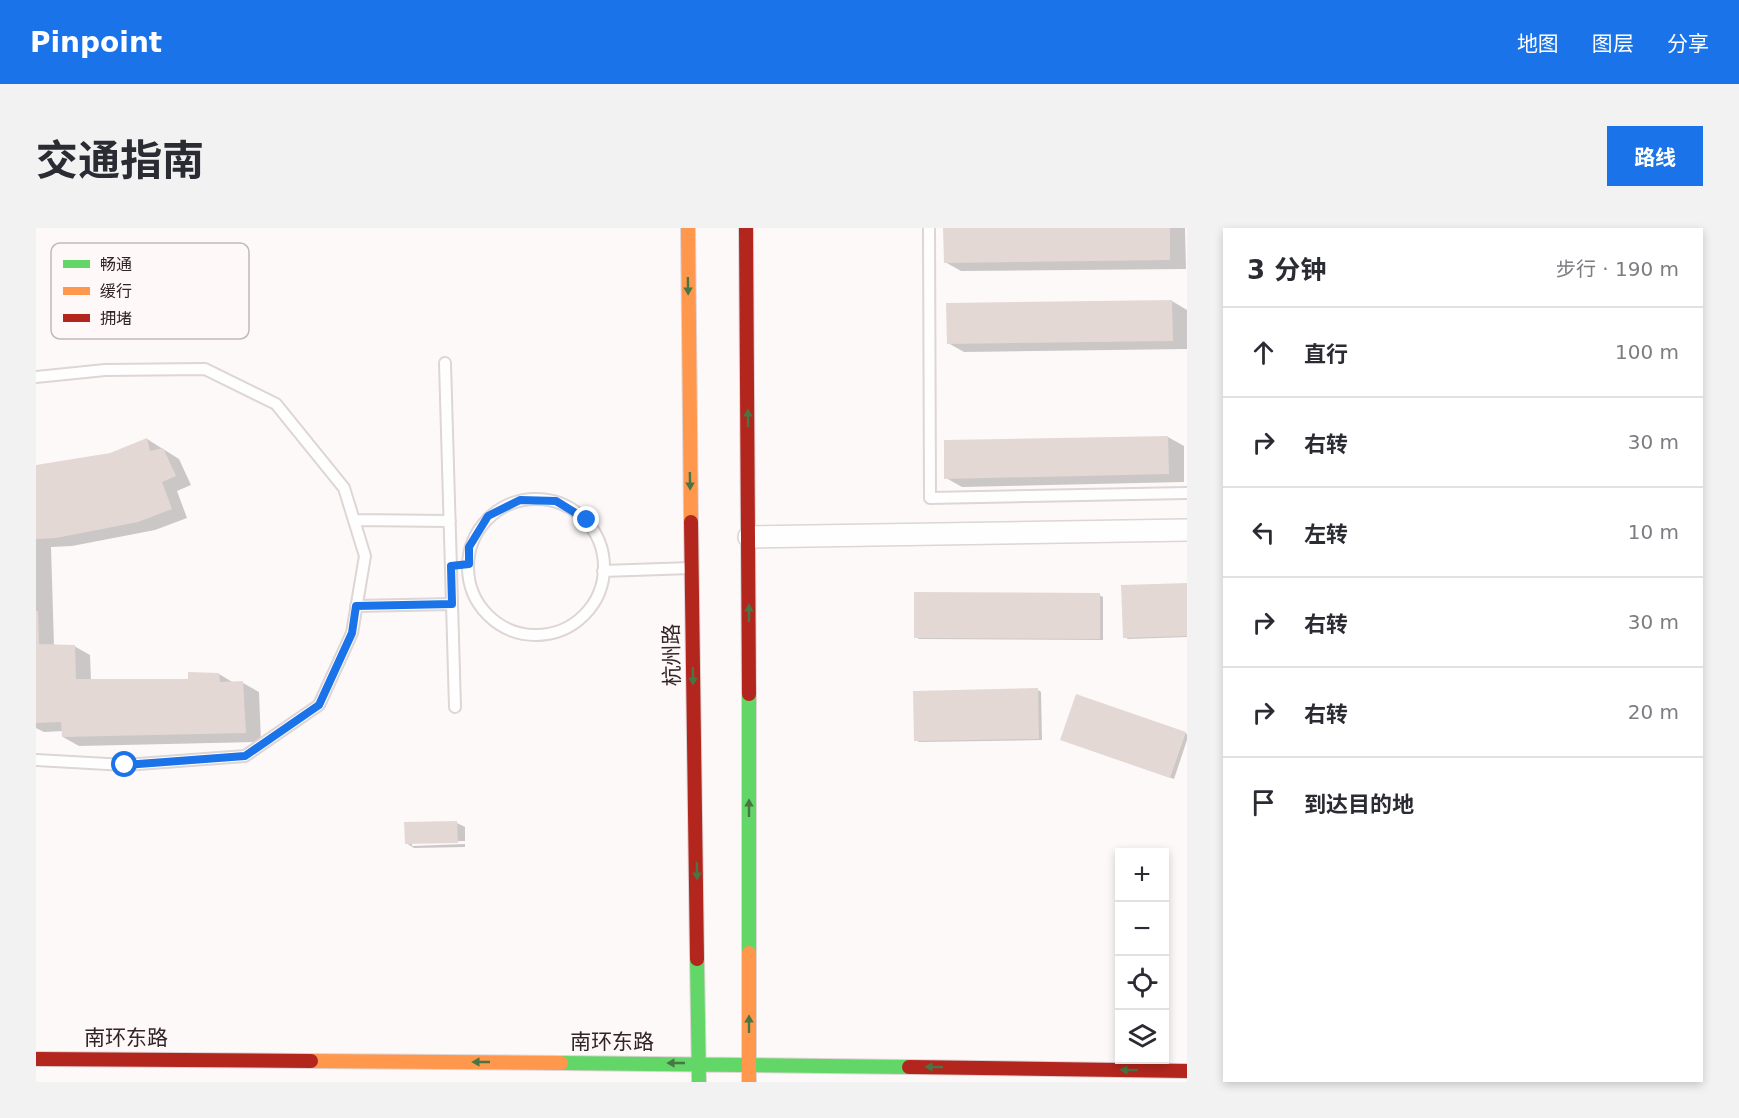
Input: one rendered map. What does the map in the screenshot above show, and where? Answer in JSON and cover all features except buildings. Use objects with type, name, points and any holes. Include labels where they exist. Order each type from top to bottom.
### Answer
[{"type":"main road","name":"杭州路","points":[[688,228],[699,1082]]},
{"type":"main road","points":[[746,228],[749,537],[749,1082]]},
{"type":"main road","name":"南环东路","points":[[36,1059],[749,1064],[1187,1071]]},
{"type":"street","points":[[749,537],[1187,530]]},
{"type":"lane","points":[[929,228],[930,498],[1187,493]]},
{"type":"lane","points":[[445,363],[455,707]]},
{"type":"lane","points":[[36,377],[105,370],[205,369],[276,404],[344,488],[365,556],[352,633],[319,705],[245,756],[125,765],[36,760]]},
{"type":"lane","points":[[520,500],[556,501],[587,520],[604,552],[603,571],[603,588],[584,618],[552,635],[516,634],[485,615],[468,583],[469,547],[488,516],[520,500]]},
{"type":"lane","points":[[354,520],[450,521]]},
{"type":"lane","points":[[451,566],[469,564]]},
{"type":"lane","points":[[603,571],[691,568]]},
{"type":"lane","points":[[356,606],[452,604]]},
{"type":"traffic: fast","points":[[749,694],[749,953]]},
{"type":"traffic: fast","points":[[697,959],[699,1082]]},
{"type":"traffic: fast","points":[[561,1063],[909,1067]]},
{"type":"traffic: slow","points":[[688,228],[691,522]]},
{"type":"traffic: slow","points":[[749,953],[749,1082]]},
{"type":"traffic: slow","points":[[311,1061],[561,1063]]},
{"type":"traffic: jam","points":[[746,228],[749,694]]},
{"type":"traffic: jam","points":[[691,522],[697,959]]},
{"type":"traffic: jam","points":[[36,1059],[311,1061]]},
{"type":"traffic: jam","points":[[909,1067],[1187,1071]]},
{"type":"route","points":[[125,765],[245,756],[319,705],[352,633],[356,606],[452,604],[451,566],[469,564],[469,547],[488,516],[520,500],[556,501],[587,520]]}]
